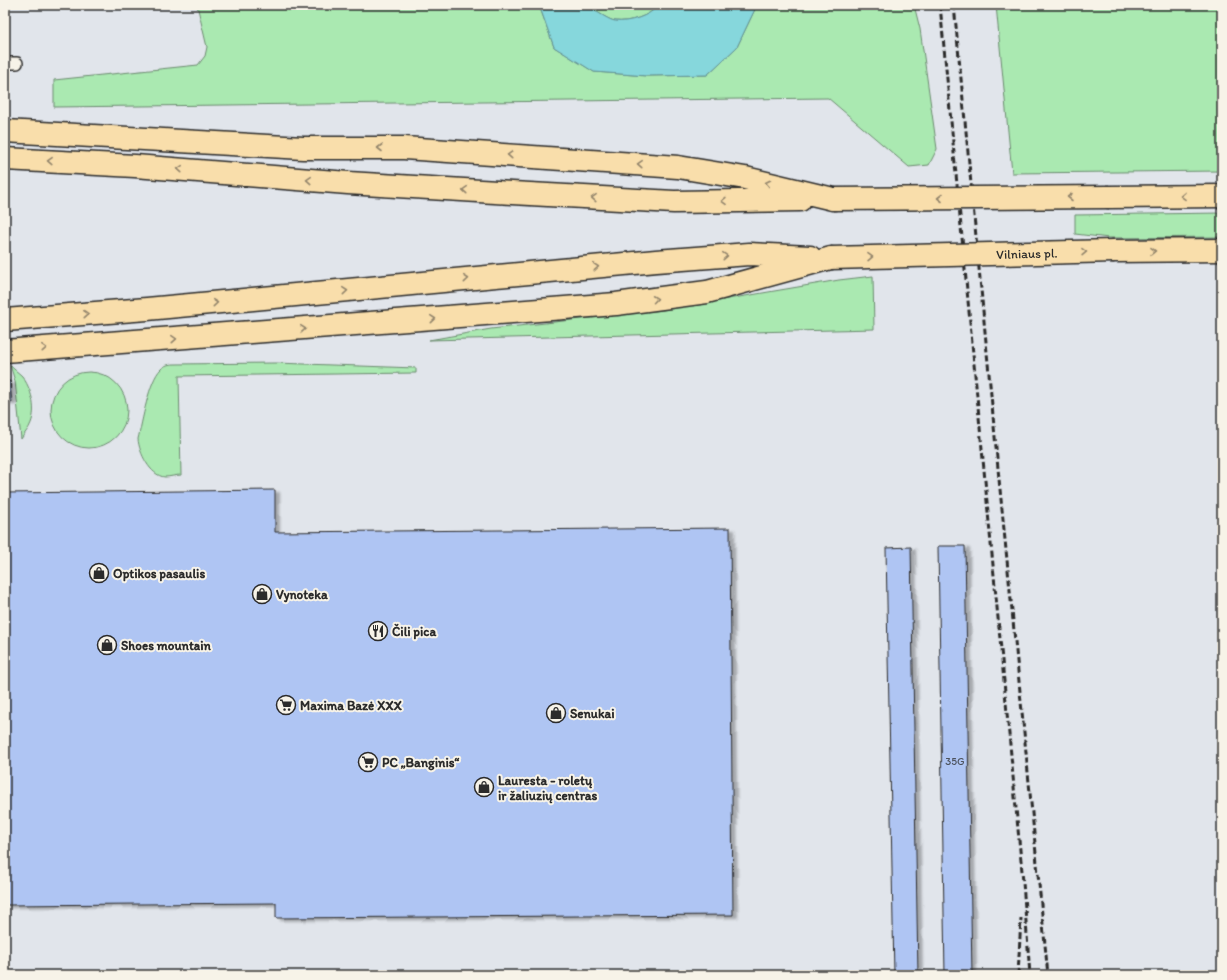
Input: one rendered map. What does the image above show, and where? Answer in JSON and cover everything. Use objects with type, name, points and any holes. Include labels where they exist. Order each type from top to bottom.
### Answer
[{"type":"highway","points":[[5,131],[303,148],[404,148],[678,167],[745,178],[833,199]]},
{"type":"highway","points":[[5,159],[135,166],[512,194],[674,202],[833,199],[1222,196]]},
{"type":"highway","name":"Vilniaus pl.","points":[[831,258],[1114,251],[1222,250]]},
{"type":"highway","points":[[5,320],[148,309],[656,261],[741,255],[831,258]]},
{"type":"highway","points":[[5,351],[616,304],[707,292],[831,258]]},
{"type":"lane","points":[[5,63],[17,63]]},
{"type":"green space","points":[[197,5],[539,5],[554,47],[594,72],[647,76],[707,75],[737,47],[757,5],[914,5],[920,29],[937,149],[929,165],[909,167],[828,98],[54,107],[54,80],[198,65],[205,56],[207,47]]},
{"type":"green space","points":[[593,5],[658,5],[655,9],[639,18],[626,21],[615,21],[595,11]]},
{"type":"green space","points":[[996,5],[1222,5],[1222,171],[1012,173]]},
{"type":"green space","points":[[1222,213],[1222,237],[1109,238],[1075,234],[1075,215]]},
{"type":"green space","points":[[873,276],[874,329],[429,340],[491,329],[663,310],[839,280]]},
{"type":"green space","points":[[276,363],[416,368],[416,373],[179,376],[181,475],[165,477],[160,476],[150,468],[143,456],[138,439],[153,382],[163,368],[167,365],[173,364]]},
{"type":"green space","points":[[10,365],[22,376],[28,386],[32,398],[33,417],[28,429],[21,439],[15,381]]},
{"type":"green space","points":[[89,372],[103,375],[116,383],[124,396],[127,410],[124,424],[116,437],[103,445],[89,448],[75,445],[62,437],[54,424],[51,410],[54,396],[62,383],[75,375]]},
{"type":"water","points":[[539,5],[593,5],[595,11],[610,19],[615,21],[626,21],[645,15],[655,9],[658,5],[757,5],[737,47],[707,75],[647,76],[594,72],[554,47]]},
{"type":"building","points":[[10,381],[12,402],[5,402],[5,382]]},
{"type":"building","name":"PC „Banginis“","points":[[275,490],[275,532],[730,528],[733,915],[276,918],[276,903],[5,905],[5,493]]},
{"type":"building","points":[[938,546],[965,546],[972,975],[945,975]]},
{"type":"building","points":[[911,547],[918,975],[894,975],[886,548]]},
{"type":"railway","points":[[940,5],[1023,882],[1030,975]]},
{"type":"railway","points":[[954,5],[1048,975]]},
{"type":"railway","points":[[1018,975],[1021,918]]},
{"type":"place","name":"Optikos pasaulis","points":[[99,573]]},
{"type":"place","name":"Vynoteka","points":[[262,594]]},
{"type":"place","name":"Čili pica","points":[[378,631]]},
{"type":"place","name":"Shoes mountain","points":[[107,645]]},
{"type":"place","name":"Maxima Bazė XXX","points":[[286,705]]},
{"type":"place","name":"Senukai","points":[[556,713]]},
{"type":"place","name":"PC „Banginis“","points":[[368,762]]},
{"type":"place","name":"Lauresta - roletų ir žaliuzių centras","points":[[484,787]]}]
